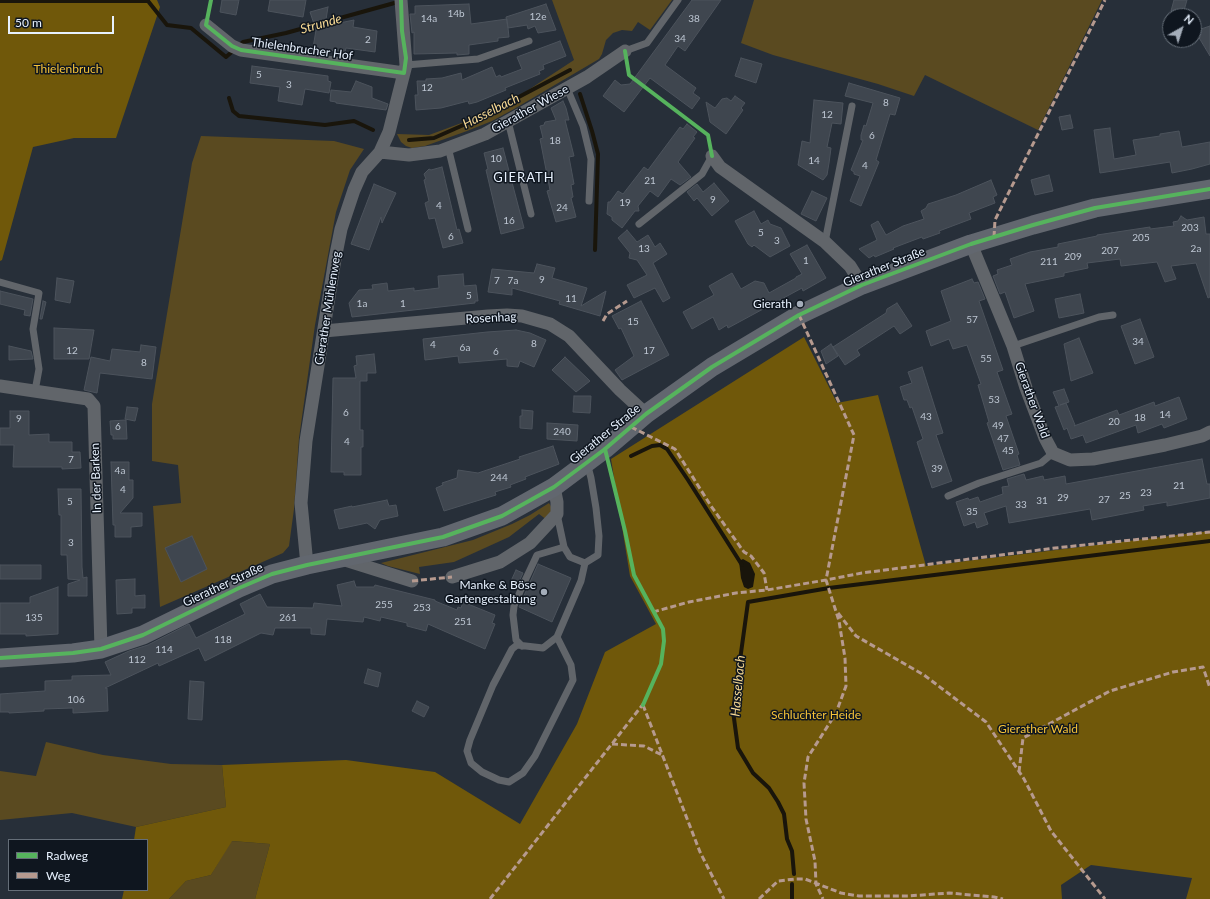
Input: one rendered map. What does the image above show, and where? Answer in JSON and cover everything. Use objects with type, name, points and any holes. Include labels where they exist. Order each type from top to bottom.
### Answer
[{"type":"street","name":"Gierather Mühlenweg","points":[[308,565],[301,503],[306,441],[324,331],[341,229],[354,190],[362,172],[380,152],[388,132],[405,69],[401,5]]},
{"type":"street","name":"Thielenbrucher Hof","points":[[206,25],[236,48],[405,69]]},
{"type":"street","name":"Gierather Wiese","points":[[380,152],[409,155],[440,151],[485,134],[587,77],[625,51]]},
{"type":"street","points":[[712,156],[720,167],[825,242],[850,266],[862,285]]},
{"type":"street","name":"Gierather Straße","points":[[0,658],[73,653],[101,649],[143,634],[232,591],[272,574],[338,558],[443,537],[502,516],[554,487],[605,450],[646,414],[712,367],[799,315],[862,285],[971,244],[1033,225],[1095,208],[1210,189]]},
{"type":"street","name":"Gierather Wald","points":[[971,244],[1012,346],[1044,438],[1053,453],[1070,460],[1093,459],[1165,445],[1202,436],[1210,432]]},
{"type":"street","name":"Rosenhag","points":[[324,331],[488,316],[522,316],[550,324],[569,336],[620,390],[646,414]]},
{"type":"street","name":"In der Barken","points":[[0,386],[88,399],[94,406],[101,649]]},
{"type":"street","points":[[452,577],[500,562],[530,543],[557,514],[557,502],[554,487]]},
{"type":"street","points":[[338,558],[412,581]]},
{"type":"lane","points":[[625,51],[647,43],[678,0]]},
{"type":"lane","points":[[405,69],[478,59],[502,52],[529,41]]},
{"type":"lane","points":[[567,88],[583,126],[591,159],[589,201]]},
{"type":"lane","points":[[825,242],[852,106]]},
{"type":"lane","points":[[508,121],[530,214]]},
{"type":"lane","points":[[448,147],[468,229]]},
{"type":"lane","points":[[639,224],[702,174],[712,156]]},
{"type":"lane","points":[[0,282],[39,293],[33,329],[39,369],[35,391]]},
{"type":"lane","name":"Gierather Wald","points":[[1012,346],[1099,317],[1113,315]]},
{"type":"lane","name":"Gierather Wald","points":[[948,496],[1041,462],[1053,453]]},
{"type":"lane","points":[[557,638],[571,665],[573,680],[535,756],[523,773],[509,782],[499,780],[482,772],[470,763],[467,751],[470,740],[494,685],[512,649],[517,645],[543,648],[557,638],[581,581],[585,563],[598,555],[599,536],[596,508],[587,463]]},
{"type":"lane","points":[[557,514],[564,547],[570,556],[585,563]]},
{"type":"lane","points":[[522,646],[516,640],[513,615],[514,606],[522,587],[537,555],[564,547]]},
{"type":"shaded area","points":[[552,0],[672,0],[650,30],[638,22],[632,31],[622,30],[613,33],[606,40],[599,59],[492,121],[425,146],[412,148],[401,142],[397,134],[429,135],[475,118],[513,100],[574,60]]},
{"type":"shaded area","points":[[754,0],[1102,0],[1038,130],[925,75],[914,96],[878,84],[773,55],[741,43]]},
{"type":"shaded area","points":[[201,136],[334,141],[364,149],[350,170],[336,212],[315,325],[299,438],[294,509],[289,546],[283,553],[160,607],[153,506],[181,503],[178,465],[152,461],[152,404],[192,163]]},
{"type":"shaded area","points":[[549,503],[552,508],[552,515],[547,520],[539,514],[509,537],[454,562],[419,567],[420,574],[381,563],[473,540],[512,524]]},
{"type":"shaded area","points":[[743,559],[750,563],[755,574],[753,587],[748,589],[744,587],[741,578],[739,561]]},
{"type":"shaded area","points":[[46,742],[103,755],[171,764],[222,765],[226,807],[136,827],[72,813],[0,820],[0,771],[36,776]]},
{"type":"shaded area","points":[[231,841],[270,844],[255,899],[169,899],[186,881],[211,875]]},
{"type":"green space","name":"Thielenbruch","points":[[0,0],[157,0],[160,7],[116,138],[74,138],[33,147],[2,260],[0,261]]},
{"type":"green space","name":"Schluchter Heide","points":[[804,337],[837,403],[878,395],[926,566],[1210,531],[1210,899],[1186,899],[1192,878],[1091,865],[1061,885],[1062,899],[255,899],[270,844],[232,841],[211,875],[186,881],[169,899],[122,899],[124,891],[148,891],[148,839],[134,839],[136,827],[226,807],[222,765],[346,760],[435,772],[520,824],[577,724],[605,652],[656,624],[630,576],[611,459]]},
{"type":"building","points":[[222,0],[239,0],[236,15],[220,12]]},
{"type":"building","points":[[270,0],[306,0],[303,17],[268,11]]},
{"type":"building","points":[[692,0],[721,0],[685,51],[678,46],[665,65],[696,88],[693,93],[700,98],[692,109],[650,78],[624,112],[603,96],[615,80],[621,85],[630,84]]},
{"type":"building","points":[[1174,0],[1187,0],[1185,8],[1172,8]]},
{"type":"building","points":[[469,4],[471,24],[507,19],[509,37],[498,38],[498,41],[469,45],[469,54],[414,54],[414,32],[412,33],[410,14],[415,14],[415,6]]},
{"type":"building","points":[[546,4],[556,30],[538,33],[535,26],[528,29],[527,25],[508,28],[506,17]]},
{"type":"building","points":[[328,7],[325,26],[354,20],[353,27],[377,31],[375,52],[346,48],[345,52],[313,48],[316,30],[310,12]]},
{"type":"building","points":[[1210,26],[1210,56],[1202,43],[1202,29]]},
{"type":"building","points":[[560,41],[566,56],[543,65],[544,69],[539,71],[540,74],[505,88],[506,90],[477,102],[469,104],[468,101],[441,108],[416,110],[415,95],[418,95],[417,81],[426,81],[426,79],[442,78],[461,73],[462,80],[492,67],[496,77],[500,75],[501,77],[522,69],[517,57]]},
{"type":"building","points":[[741,58],[762,64],[756,83],[735,76]]},
{"type":"building","points":[[252,66],[328,76],[328,81],[331,82],[329,93],[305,89],[302,105],[278,101],[280,87],[250,83]]},
{"type":"building","points":[[356,81],[372,87],[372,98],[388,104],[386,110],[330,101],[331,90],[351,92]]},
{"type":"building","points":[[849,83],[900,98],[895,115],[890,114],[876,160],[879,162],[861,206],[850,201],[860,176],[854,174],[851,170],[863,140],[861,140],[861,135],[864,125],[866,126],[873,103],[845,96]]},
{"type":"building","points":[[735,96],[745,103],[741,108],[743,110],[726,134],[710,122],[706,102],[715,108],[722,99],[727,98],[731,101]]},
{"type":"building","points":[[814,100],[843,103],[841,124],[832,123],[827,147],[831,148],[829,163],[827,175],[823,180],[798,165],[802,141],[810,143]]},
{"type":"building","points":[[563,101],[569,120],[565,120],[574,156],[569,157],[574,184],[571,185],[573,197],[571,198],[576,217],[556,222],[547,191],[550,190],[540,139],[543,138],[540,126],[544,125],[545,122],[556,120],[551,108]]},
{"type":"building","points":[[1070,115],[1073,128],[1062,130],[1059,117]]},
{"type":"building","points":[[687,124],[697,132],[693,137],[695,138],[678,162],[691,177],[680,185],[671,179],[658,197],[650,191],[638,206],[639,211],[635,211],[622,228],[612,220],[612,217],[607,214],[608,202],[610,202],[618,191],[623,194],[644,167],[648,170],[680,127],[683,129]]},
{"type":"building","points":[[1110,128],[1114,159],[1136,155],[1133,140],[1160,136],[1160,134],[1179,131],[1182,147],[1210,142],[1210,164],[1172,173],[1170,162],[1100,173],[1094,130]]},
{"type":"building","points":[[503,148],[524,228],[501,234],[486,170],[488,169],[484,153]]},
{"type":"building","points":[[442,167],[457,230],[459,229],[463,243],[443,248],[435,218],[429,219],[425,203],[429,201],[424,180],[426,179],[424,174],[429,169],[431,170]]},
{"type":"building","points":[[1049,175],[1053,191],[1035,195],[1031,180]]},
{"type":"building","points":[[991,180],[997,195],[993,197],[995,203],[969,213],[971,219],[939,231],[940,233],[923,239],[922,237],[893,248],[894,249],[875,257],[874,255],[869,258],[859,249],[877,240],[871,225],[878,221],[886,235],[903,226],[924,219],[921,211],[926,208],[928,204],[956,195]]},
{"type":"building","points":[[714,183],[729,201],[712,216],[697,198],[694,201],[687,192],[697,184],[703,192]]},
{"type":"building","points":[[374,184],[396,193],[382,223],[381,217],[369,250],[351,244]]},
{"type":"building","points":[[812,191],[827,198],[816,221],[801,214]]},
{"type":"building","points":[[754,211],[761,224],[768,220],[770,224],[781,228],[790,246],[770,257],[754,245],[752,247],[748,244],[735,221]]},
{"type":"building","points":[[1181,216],[1187,220],[1204,217],[1206,234],[1210,234],[1210,297],[1208,298],[1196,263],[1171,266],[1176,279],[1165,282],[1157,262],[1121,266],[1120,259],[1087,263],[1088,268],[1064,273],[1064,276],[1025,284],[1034,311],[1014,318],[1005,292],[1000,294],[993,276],[998,274],[997,270],[1012,265],[1010,259],[1030,252],[1058,247],[1058,244],[1097,235],[1150,227],[1150,229],[1174,226],[1173,222],[1178,221]]},
{"type":"building","points":[[627,230],[637,242],[648,235],[655,247],[660,243],[667,254],[653,263],[670,298],[663,302],[655,288],[634,298],[627,285],[647,275],[637,260],[629,258],[630,253],[618,238]]},
{"type":"building","points":[[807,245],[826,278],[803,291],[802,288],[728,328],[727,325],[719,330],[713,317],[692,329],[683,312],[714,295],[709,286],[732,273],[741,289],[755,281],[764,283],[769,293],[802,274],[790,254]]},
{"type":"building","points":[[537,264],[555,268],[552,278],[587,288],[581,306],[606,291],[600,316],[559,304],[560,301],[512,288],[512,295],[488,292],[492,269],[534,273]]},
{"type":"building","points":[[463,274],[464,286],[476,285],[478,301],[475,301],[475,303],[352,317],[349,303],[359,290],[373,289],[372,285],[387,283],[388,291],[414,288],[414,291],[439,288],[438,276]]},
{"type":"building","points":[[57,278],[74,281],[70,303],[55,300]]},
{"type":"building","points":[[972,279],[974,283],[978,282],[985,299],[979,301],[1003,370],[997,372],[1012,414],[1006,416],[1019,454],[1017,455],[1020,465],[1003,470],[987,423],[989,422],[978,385],[981,384],[967,345],[953,349],[949,339],[931,346],[926,331],[951,321],[941,291]]},
{"type":"building","points":[[0,291],[33,299],[30,316],[24,315],[25,310],[0,304]]},
{"type":"building","points":[[1080,294],[1084,313],[1059,318],[1055,299]]},
{"type":"building","points":[[43,301],[46,302],[42,319],[40,319]]},
{"type":"building","points":[[641,301],[669,355],[622,380],[615,370],[634,356],[621,328],[619,329],[612,316]]},
{"type":"building","points":[[897,303],[912,326],[900,334],[894,326],[857,350],[860,355],[845,365],[833,347],[886,313],[887,309]]},
{"type":"building","points":[[1140,319],[1154,357],[1135,364],[1121,326]]},
{"type":"building","points":[[54,328],[94,330],[89,359],[54,359]]},
{"type":"building","points":[[516,330],[530,333],[546,340],[534,367],[520,361],[518,367],[507,366],[507,359],[459,363],[458,356],[425,360],[423,339]]},
{"type":"building","points":[[1079,338],[1093,373],[1071,381],[1064,344]]},
{"type":"building","points":[[831,344],[838,356],[826,364],[821,351]]},
{"type":"building","points":[[141,345],[156,347],[152,379],[100,373],[97,393],[84,390],[91,357],[110,361],[112,349],[140,352]]},
{"type":"building","points":[[9,346],[31,351],[33,359],[9,360]]},
{"type":"building","points":[[374,354],[376,373],[367,373],[367,381],[360,381],[360,430],[363,430],[363,447],[361,447],[361,475],[344,475],[344,472],[331,472],[333,378],[356,378],[354,366],[357,365],[356,356]]},
{"type":"building","points":[[565,357],[590,381],[576,392],[552,370]]},
{"type":"building","points":[[922,367],[943,433],[936,435],[952,481],[932,488],[917,442],[923,439],[912,407],[910,408],[907,400],[904,400],[900,387],[912,383],[908,372]]},
{"type":"building","points":[[1064,389],[1069,402],[1066,403],[1075,425],[1074,426],[1117,410],[1119,415],[1154,402],[1155,406],[1179,397],[1187,419],[1164,428],[1162,424],[1138,433],[1136,425],[1086,443],[1083,435],[1071,439],[1067,428],[1064,430],[1055,407],[1059,406],[1053,392]]},
{"type":"building","points":[[574,396],[591,396],[590,413],[573,412]]},
{"type":"building","points":[[127,407],[138,408],[135,421],[125,419]]},
{"type":"building","points":[[522,410],[533,411],[532,429],[520,428],[520,416],[522,416]]},
{"type":"building","points":[[10,411],[29,411],[29,435],[49,434],[49,442],[72,442],[72,452],[80,452],[81,468],[62,469],[62,467],[13,467],[14,445],[0,445],[0,428],[10,428]]},
{"type":"building","points":[[126,420],[127,439],[113,439],[113,435],[111,435],[110,421]]},
{"type":"building","points":[[547,423],[578,425],[577,441],[547,439]]},
{"type":"building","points":[[553,446],[559,464],[525,477],[526,479],[510,485],[511,487],[495,492],[496,495],[444,511],[436,488],[443,485],[442,483],[457,478],[458,470],[478,473]]},
{"type":"building","points":[[1202,459],[1207,484],[1210,484],[1210,498],[1167,506],[1167,502],[1143,506],[1144,510],[1092,520],[1090,509],[1009,523],[1006,506],[984,513],[988,524],[977,528],[975,522],[964,526],[956,502],[968,498],[969,500],[978,497],[980,502],[1003,494],[1002,487],[1009,486],[1007,479],[1024,474],[1026,480],[1043,476],[1044,480],[1065,476],[1066,484]]},
{"type":"building","points":[[111,462],[129,462],[129,480],[133,480],[133,498],[120,513],[142,513],[142,526],[131,527],[131,537],[115,537],[115,525],[113,525]]},
{"type":"building","points":[[58,489],[81,489],[82,567],[83,578],[87,577],[87,596],[68,596],[68,584],[80,580],[68,579],[67,555],[61,555],[61,515],[59,515]]},
{"type":"building","points":[[387,500],[389,506],[396,505],[398,516],[380,520],[375,529],[367,523],[339,529],[334,510]]},
{"type":"building","points":[[192,536],[207,569],[181,582],[165,548]]},
{"type":"building","name":"Manke & Böse Gartengestaltung","points":[[538,564],[571,578],[552,622],[519,607]]},
{"type":"building","points":[[0,565],[41,565],[41,579],[0,579]]},
{"type":"building","points":[[516,570],[523,573],[518,584],[511,581]]},
{"type":"building","points":[[135,579],[135,596],[145,595],[145,608],[132,608],[132,613],[117,614],[116,580]]},
{"type":"building","points":[[354,581],[356,587],[374,587],[375,585],[435,600],[457,610],[458,607],[461,608],[463,602],[495,615],[492,623],[495,624],[485,649],[428,624],[426,631],[407,626],[407,623],[381,617],[380,621],[364,617],[363,622],[327,619],[325,635],[311,634],[311,628],[275,628],[273,635],[261,633],[205,661],[199,648],[159,666],[158,663],[105,688],[107,688],[108,711],[73,713],[73,708],[44,709],[44,711],[9,713],[0,712],[0,694],[45,691],[45,681],[72,680],[72,676],[111,675],[105,662],[129,651],[148,645],[189,624],[196,638],[245,614],[240,604],[260,594],[267,607],[313,608],[314,603],[342,606],[337,585]]},
{"type":"building","points":[[58,587],[58,634],[26,636],[26,634],[0,634],[0,603],[30,603],[30,597]]},
{"type":"building","points":[[368,669],[381,673],[378,687],[364,683]]},
{"type":"building","points":[[190,681],[204,682],[202,720],[188,719]]},
{"type":"building","points":[[417,701],[429,707],[424,717],[412,711]]},
{"type":"waterway","name":"Strunde","points":[[0,1],[148,1],[167,25],[191,28],[226,57],[243,42],[286,33],[398,2]]},
{"type":"waterway","name":"Hasselbach","points":[[409,140],[434,138],[477,119],[570,70]]},
{"type":"waterway","name":"Hasselbach","points":[[580,94],[598,154],[595,250]]},
{"type":"waterway","name":"Hasselbach","points":[[229,98],[233,111],[239,116],[325,125],[354,121],[373,130]]},
{"type":"waterway","name":"Hasselbach","points":[[631,456],[652,446],[660,445],[667,449],[742,565]]},
{"type":"waterway","points":[[794,874],[792,851],[787,839],[784,814],[769,788],[753,773],[738,748],[733,711],[748,602],[829,588],[1210,541]]},
{"type":"waterway","name":"Hasselbach","points":[[792,884],[792,899]]},
{"type":"marked path","points":[[994,237],[995,220],[1105,0]]},
{"type":"marked path","points":[[603,321],[607,314],[627,301]]},
{"type":"marked path","points":[[799,315],[854,435],[826,580],[839,621],[845,658],[846,686],[836,713],[808,757],[804,783],[806,819],[815,861],[816,884],[823,899]]},
{"type":"marked path","points":[[631,427],[675,449],[711,506],[744,552],[751,556],[764,573],[767,590]]},
{"type":"marked path","points":[[653,612],[689,602],[736,593],[767,590],[862,573],[1055,548],[1210,532]]},
{"type":"marked path","points":[[412,581],[452,577]]},
{"type":"marked path","points":[[838,613],[856,636],[924,675],[986,722],[1024,779],[1051,831],[1105,899]]},
{"type":"marked path","points":[[1019,772],[1023,738],[1110,691],[1173,672],[1203,667],[1210,688]]},
{"type":"marked path","points":[[490,899],[644,703]]},
{"type":"marked path","points":[[643,705],[700,852],[724,899]]},
{"type":"marked path","points":[[612,744],[644,746],[662,755]]},
{"type":"marked path","points":[[759,899],[778,881],[795,879],[805,879],[841,893],[859,896],[908,896],[949,893],[1003,899]]},
{"type":"cycle path","points":[[211,0],[206,25],[232,46],[241,50],[404,73],[406,58],[402,31],[401,0]]},
{"type":"cycle path","points":[[625,51],[629,75],[708,135],[712,156]]},
{"type":"cycle path","points":[[0,658],[73,653],[101,649],[143,635],[239,588],[272,574],[307,565],[443,537],[502,516],[554,487],[605,449],[646,414],[712,367],[799,315],[862,285],[971,244],[1033,225],[1095,208],[1210,189]]},
{"type":"cycle path","points":[[605,449],[634,575],[663,629],[664,641],[661,664],[643,705]]},
{"type":"place","name":"Gierath","points":[[800,304]]},
{"type":"place","name":"Manke & Böse Gartengestaltung","points":[[544,592]]},
{"type":"district","name":"GIERATH","points":[[524,178]]}]
